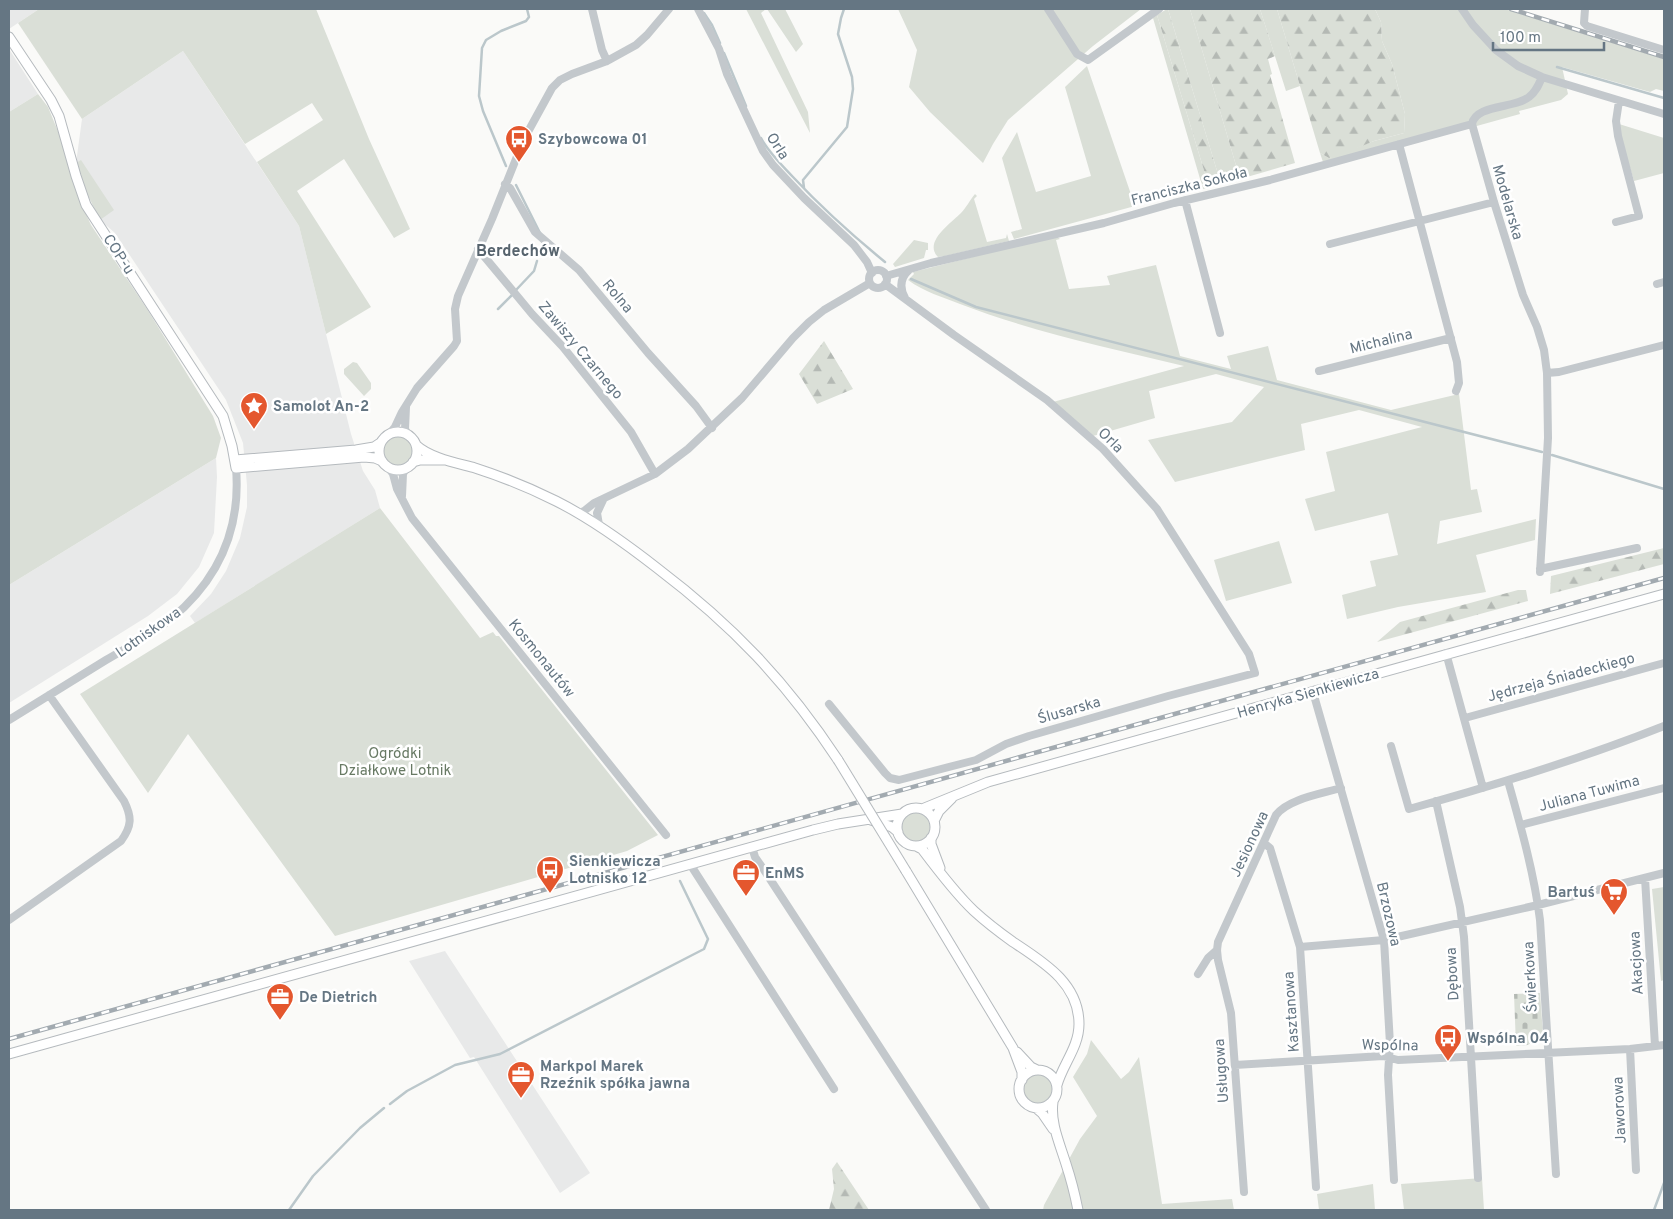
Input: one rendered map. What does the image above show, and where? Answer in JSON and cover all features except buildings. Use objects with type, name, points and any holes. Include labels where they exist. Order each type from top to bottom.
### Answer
[{"type":"main road","name":"COP-u","points":[[9,37],[51,100],[59,116],[86,205],[214,401],[228,432],[236,464]]},
{"type":"main road","points":[[236,464],[374,447],[390,433],[408,434],[422,450],[444,460],[516,482],[556,501],[599,525],[684,589],[718,617],[750,648],[794,698],[838,760],[1013,1048],[1022,1072],[1020,1089],[1022,1098],[1028,1105],[1042,1113],[1056,1134]]},
{"type":"main road","points":[[380,443],[379,452],[385,464]]},
{"type":"main road","points":[[409,465],[416,454],[416,445]]},
{"type":"main road","points":[[236,464],[375,458],[397,470],[420,460],[444,460]]},
{"type":"main road","name":"Henryka Sienkiewicza","points":[[922,809],[988,782],[1664,594]]},
{"type":"main road","name":"Henryka Sienkiewicza","points":[[934,821],[939,811],[954,796]]},
{"type":"main road","points":[[898,832],[897,822],[902,814],[909,809],[922,809],[930,814],[934,821],[935,830],[925,844],[916,846]]},
{"type":"main road","points":[[9,1054],[752,847],[838,824],[902,814]]},
{"type":"main road","points":[[870,820],[892,827],[906,843],[922,849],[972,909],[988,924],[1054,971],[1068,986],[1076,1004],[1079,1025],[1078,1037],[1057,1085],[1057,1094],[1052,1108],[1056,1134],[1066,1162],[1078,1210]]},
{"type":"main road","points":[[931,838],[931,844],[943,875]]},
{"type":"main road","points":[[1013,1048],[1031,1067],[1052,1077],[1057,1085]]},
{"type":"main road","points":[[1022,1080],[1028,1073],[1052,1070],[1069,1058]]},
{"type":"main road","points":[[1036,1108],[1045,1107],[1053,1102]]},
{"type":"street","points":[[592,9],[602,50],[607,61]]},
{"type":"street","points":[[390,433],[417,388],[454,346],[456,341],[455,308],[458,296],[524,139],[552,88],[560,80],[607,61],[636,45],[648,35],[669,9]]},
{"type":"street","name":"Orla","points":[[698,9],[719,49],[727,74],[763,152],[804,198],[854,245],[867,262],[872,273]]},
{"type":"street","points":[[1048,9],[1077,54],[1088,60],[1159,9]]},
{"type":"street","points":[[1462,9],[1473,25],[1496,50],[1518,66],[1542,77],[1664,114]]},
{"type":"street","points":[[1585,9],[1584,23],[1587,26],[1664,50]]},
{"type":"street","points":[[1472,124],[1474,117],[1481,112],[1529,98],[1542,77]]},
{"type":"street","points":[[1616,222],[1639,216],[1618,136],[1616,121],[1619,101]]},
{"type":"street","name":"Franciszka Sokoła","points":[[886,280],[910,269],[1104,223],[1185,200],[1270,180],[1472,124]]},
{"type":"street","name":"Modelarska","points":[[1472,124],[1522,295],[1537,327],[1544,350],[1547,374],[1548,438],[1540,571],[1638,548]]},
{"type":"street","points":[[1399,144],[1457,362],[1459,383],[1456,391]]},
{"type":"street","name":"Rolna","points":[[505,184],[510,188],[535,232],[579,270],[648,353],[696,406],[712,428]]},
{"type":"street","points":[[1185,200],[1220,333]]},
{"type":"street","points":[[1330,244],[1494,202]]},
{"type":"street","name":"Zawiszy Czarnego","points":[[478,249],[532,314],[563,347],[632,432],[655,474]]},
{"type":"street","points":[[906,300],[901,291],[901,285],[906,272],[910,269]]},
{"type":"street","points":[[880,271],[886,280],[878,288],[870,283],[869,280],[872,273],[880,271]]},
{"type":"street","name":"Orla","points":[[886,280],[906,300],[1047,400],[1103,449],[1156,509],[1249,654],[1255,673]]},
{"type":"street","points":[[579,514],[594,502],[603,500],[655,474],[688,449],[742,398],[809,322],[824,310],[870,283]]},
{"type":"street","name":"Michalina","points":[[1319,371],[1451,338]]},
{"type":"street","points":[[1547,374],[1664,345]]},
{"type":"street","points":[[406,407],[405,429],[408,434]]},
{"type":"street","name":"Lotniskowa","points":[[9,720],[166,623],[199,593],[216,567],[230,536],[238,485],[236,464]]},
{"type":"street","name":"Kosmonautów","points":[[385,464],[393,474],[397,489],[412,518],[666,834]]},
{"type":"street","points":[[402,496],[403,474],[409,465]]},
{"type":"street","points":[[599,525],[597,513],[603,500]]},
{"type":"street","points":[[1446,654],[1484,788]]},
{"type":"street","name":"Jędrzeja Śniadeckiego","points":[[1465,718],[1664,663]]},
{"type":"street","name":"Ślusarska","points":[[829,704],[885,773],[890,778],[899,780],[976,760],[1006,744],[1029,736],[1255,673]]},
{"type":"street","name":"Brzozowa","points":[[1313,692],[1384,940],[1390,1044],[1388,1075],[1394,1180]]},
{"type":"street","points":[[9,920],[121,841],[131,823],[131,816],[124,801],[49,695]]},
{"type":"street","points":[[1392,746],[1410,809],[1508,781],[1621,743],[1664,726]]},
{"type":"street","name":"Świerkowa","points":[[1508,781],[1521,825],[1538,905],[1556,1174]]},
{"type":"street","name":"Jesionowa","points":[[1217,950],[1218,942],[1276,815],[1282,808],[1292,803],[1341,788]]},
{"type":"street","name":"Juliana Tuwima","points":[[1521,825],[1664,788]]},
{"type":"street","name":"Dębowa","points":[[1436,801],[1462,922],[1478,1178]]},
{"type":"street","name":"Kasztanowa","points":[[1264,843],[1270,848],[1300,947],[1316,1187]]},
{"type":"street","points":[[752,847],[755,857],[986,1210]]},
{"type":"street","points":[[690,864],[834,1089]]},
{"type":"street","points":[[1300,947],[1384,940],[1538,905],[1664,873]]},
{"type":"street","name":"Akacjowa","points":[[1645,878],[1655,1046]]},
{"type":"street","points":[[1198,974],[1208,958],[1217,950]]},
{"type":"street","name":"Usługowa","points":[[1217,950],[1231,1013],[1244,1192]]},
{"type":"street","name":"Wspólna","points":[[1235,1065],[1384,1056],[1398,1060],[1471,1057],[1664,1046]]},
{"type":"street","name":"Jaworowa","points":[[1630,1049],[1636,1170]]},
{"type":"shaded area","points":[[9,9],[39,9],[9,29]]},
{"type":"shaded area","points":[[9,49],[38,94],[9,112]]},
{"type":"shaded area","points":[[183,51],[299,226],[351,434],[363,471],[375,490],[380,508],[195,623],[190,616],[211,594],[226,571],[240,538],[247,507],[243,443],[226,400],[115,233],[100,220],[85,189],[76,163],[82,119]]},
{"type":"shaded area","points":[[216,458],[217,477],[214,533],[199,567],[177,594],[148,616],[9,703],[9,585]]},
{"type":"shaded area","name":"Markpol Marek Rzeźnik spółka jawna","points":[[445,951],[590,1173],[560,1193],[474,1057],[470,1058],[409,961]]},
{"type":"green space","points":[[39,9],[316,9],[369,139],[410,229],[394,238],[344,159],[297,191],[371,307],[326,334],[299,226],[257,162],[323,120],[312,103],[245,144],[183,51],[82,119],[18,23]]},
{"type":"green space","points":[[746,9],[766,9],[761,13],[808,112],[810,133]]},
{"type":"green space","points":[[767,9],[785,9],[803,44],[796,52]]},
{"type":"green space","points":[[898,9],[1141,9],[1093,46],[1008,120],[983,163],[930,112],[909,87],[917,50]]},
{"type":"green space","points":[[1167,9],[1221,184],[1209,187],[1157,15]]},
{"type":"green space","points":[[1168,9],[1190,9],[1240,179],[1221,184]]},
{"type":"green space","points":[[1190,9],[1260,9],[1275,56],[1268,59],[1272,74],[1270,75],[1295,163],[1240,179]]},
{"type":"green space","points":[[1260,9],[1277,9],[1300,86],[1286,91]]},
{"type":"green space","points":[[1277,9],[1375,9],[1381,22],[1382,41],[1392,64],[1405,114],[1404,133],[1374,141],[1338,156],[1329,158],[1320,153]]},
{"type":"green space","points":[[1375,9],[1505,9],[1664,59],[1664,91],[1656,89],[1650,92],[1562,67],[1568,94],[1561,100],[1519,111],[1520,114],[1325,168],[1320,153],[1329,158],[1374,141],[1404,133],[1405,114],[1392,64],[1382,41],[1381,22]]},
{"type":"green space","points":[[1157,15],[1209,187],[1203,189],[1153,18]]},
{"type":"green space","points":[[1087,66],[1135,206],[1014,239],[1011,232],[1022,229],[1002,158],[1017,132],[1036,192],[1091,176],[1065,87]]},
{"type":"green space","points":[[38,94],[48,107],[64,146],[79,199],[91,225],[147,309],[213,416],[221,438],[216,458],[9,585],[9,112]]},
{"type":"green space","points":[[1619,124],[1664,138],[1664,173],[1634,181],[1620,134]]},
{"type":"green space","points":[[81,160],[114,210],[100,220],[85,189],[76,163]]},
{"type":"green space","points":[[975,194],[977,196],[974,199],[987,242],[1006,238],[1007,234],[1009,241],[938,257],[934,251],[936,239],[945,227],[963,211]]},
{"type":"green space","points":[[1056,236],[1060,239],[1056,240],[1069,289],[1110,285],[1107,276],[1156,265],[1180,356],[1231,369],[1227,356],[1268,346],[1277,380],[1391,410],[1459,394],[1471,490],[1477,489],[1482,512],[1440,521],[1437,544],[1536,519],[1535,540],[1476,555],[1486,592],[1398,607],[1347,619],[1342,595],[1376,586],[1370,561],[1398,555],[1388,513],[1315,531],[1305,499],[1335,491],[1326,452],[1422,427],[1359,410],[1301,424],[1305,450],[1175,482],[1148,440],[1232,422],[1264,387],[1216,374],[1149,391],[1155,418],[1093,436],[1053,402],[1184,366],[1071,339],[1015,323],[934,294],[908,280],[914,274],[913,272]]},
{"type":"green space","points":[[914,240],[928,243],[928,250],[926,250],[924,258],[895,267],[893,264]]},
{"type":"green space","points":[[824,341],[853,389],[817,404],[799,374]]},
{"type":"green space","points":[[353,362],[357,363],[371,383],[371,389],[364,396],[344,374],[344,369]]},
{"type":"green space","points":[[398,437],[408,441],[412,451],[408,461],[398,465],[388,461],[384,451],[388,441]]},
{"type":"green space","name":"Ogródki Działkowe Lotnik","points":[[380,508],[480,638],[493,632],[496,636],[499,636],[658,835],[627,851],[335,936],[188,734],[148,793],[80,694]]},
{"type":"green space","points":[[1279,541],[1292,583],[1226,601],[1214,560]]},
{"type":"green space","points":[[1664,548],[1664,564],[1550,594],[1551,576]]},
{"type":"green space","points":[[1518,590],[1526,590],[1528,601],[1377,642],[1400,622]]},
{"type":"green space","points":[[916,813],[926,817],[930,827],[926,837],[916,841],[906,837],[902,827],[906,817]]},
{"type":"green space","points":[[1664,887],[1664,980],[1661,981],[1652,889]]},
{"type":"green space","points":[[1540,993],[1543,1034],[1528,1045],[1516,1046],[1514,994]]},
{"type":"green space","points":[[1091,1040],[1121,1079],[1129,1072],[1139,1057],[1162,1204],[1232,1199],[1234,1210],[1043,1210],[1080,1139],[1097,1116],[1073,1077],[1087,1054]]},
{"type":"green space","points":[[1038,1075],[1048,1079],[1052,1089],[1048,1099],[1038,1103],[1028,1099],[1024,1089],[1028,1079]]},
{"type":"green space","points":[[837,1162],[869,1210],[829,1210],[834,1189],[832,1169]]},
{"type":"green space","points":[[1482,1178],[1484,1210],[1404,1210],[1401,1184]]},
{"type":"green space","points":[[1373,1184],[1375,1210],[1319,1210],[1317,1194]]},
{"type":"waterway","points":[[506,166],[483,111],[479,96],[482,48],[486,40],[501,31],[526,21],[529,17],[527,9]]},
{"type":"waterway","points":[[804,188],[803,180],[847,127],[853,89],[852,77],[838,34],[844,9]]},
{"type":"waterway","points":[[704,13],[720,43]]},
{"type":"waterway","points":[[724,53],[746,106]]},
{"type":"waterway","points":[[1557,67],[1664,98]]},
{"type":"waterway","points":[[761,138],[768,149],[815,199],[885,262]]},
{"type":"waterway","points":[[516,185],[540,233]]},
{"type":"waterway","points":[[516,290],[534,271],[537,261]]},
{"type":"waterway","points":[[911,279],[976,307],[1542,452]]},
{"type":"waterway","points":[[498,309],[513,294]]},
{"type":"waterway","points":[[1552,455],[1664,489]]},
{"type":"waterway","points":[[390,1104],[407,1091],[455,1065],[500,1054],[704,949],[708,939],[680,881]]},
{"type":"waterway","points":[[289,1210],[313,1176],[360,1128],[384,1108]]},
{"type":"waterway","points":[[1654,1210],[1664,1183]]},
{"type":"railway","points":[[1511,9],[1664,57]]},
{"type":"railway","points":[[9,1039],[1664,578]]},
{"type":"place","name":"Szybowcowa 01","points":[[519,163]]},
{"type":"place","name":"Samolot An-2","points":[[254,430]]},
{"type":"place","name":"Sienkiewicza Lotnisko 12","points":[[550,894]]},
{"type":"place","name":"EnMS","points":[[746,897]]},
{"type":"place","name":"Bartuś","points":[[1614,916]]},
{"type":"place","name":"De Dietrich","points":[[280,1021]]},
{"type":"place","name":"Wspólna 04","points":[[1448,1062]]},
{"type":"place","name":"Markpol Marek Rzeźnik spółka jawna","points":[[521,1099]]},
{"type":"district","name":"Berdechów","points":[[518,250]]}]
